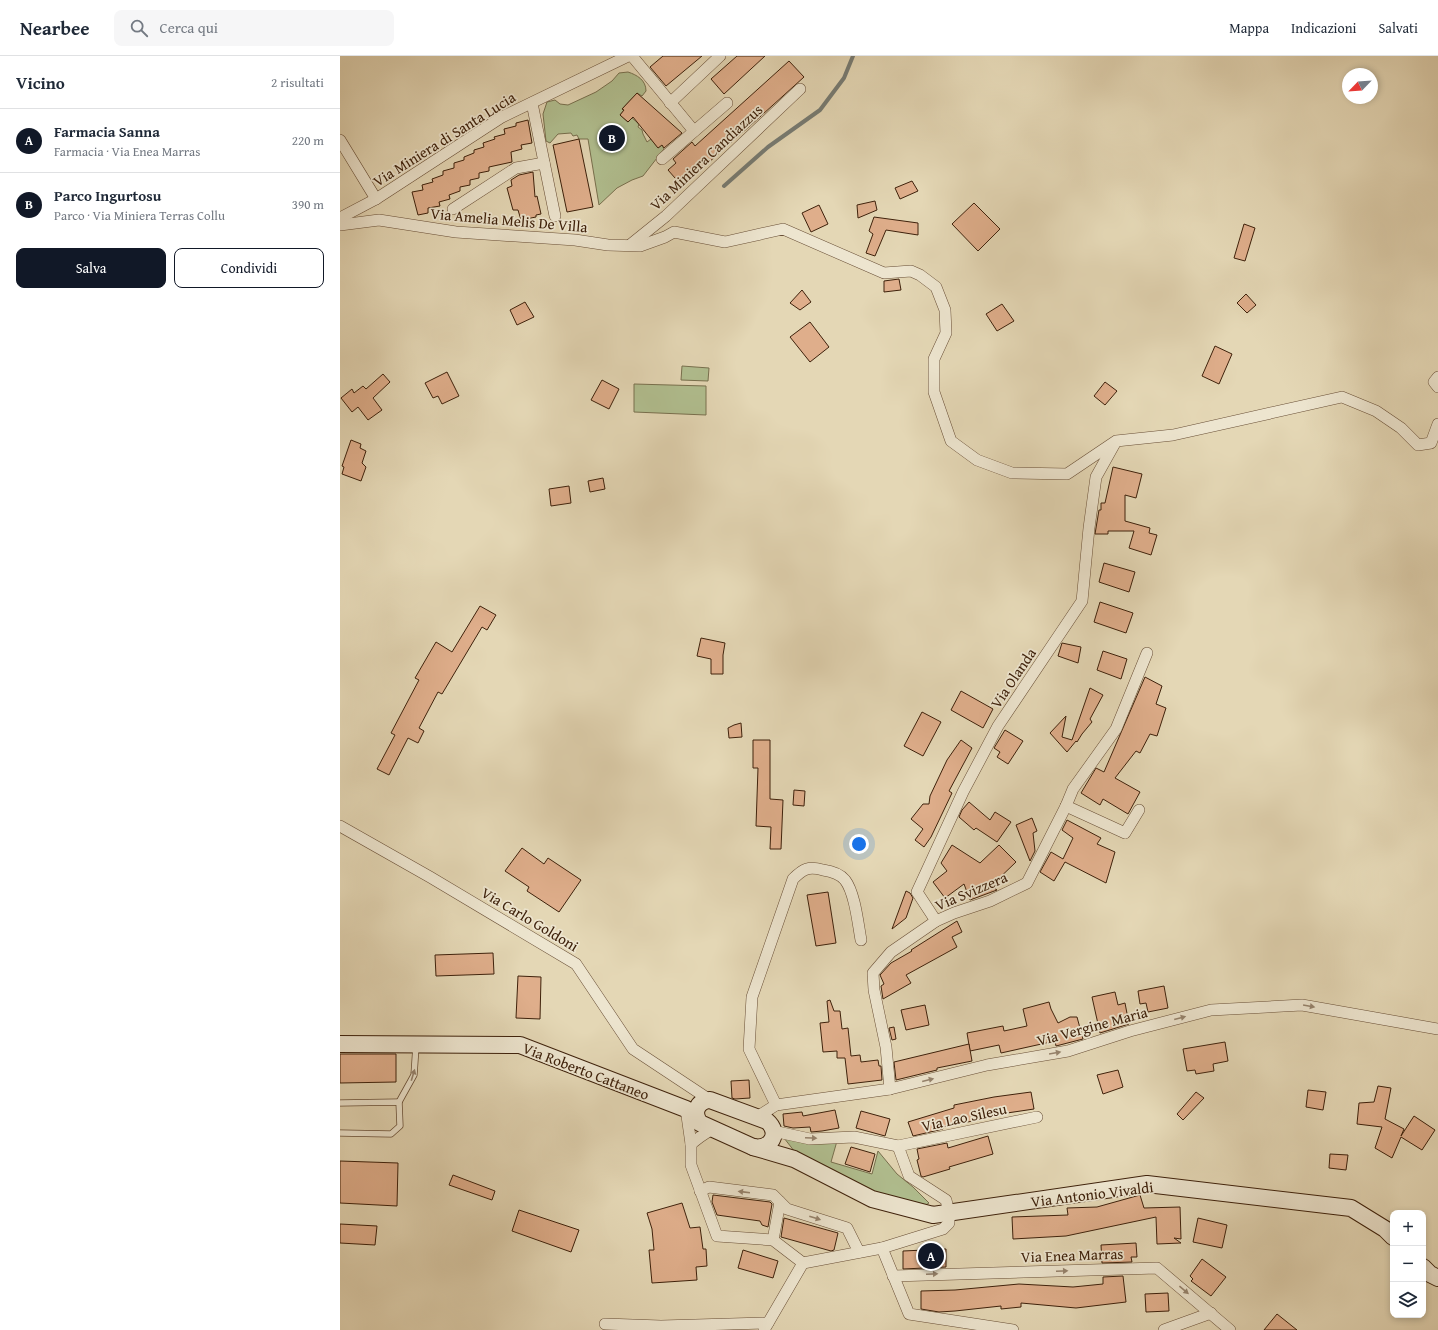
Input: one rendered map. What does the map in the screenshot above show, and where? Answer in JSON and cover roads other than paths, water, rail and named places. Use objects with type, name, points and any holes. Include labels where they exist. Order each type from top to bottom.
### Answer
[{"type":"main road","name":"Via Roberto Cattaneo","points":[[340,1044],[520,1045],[698,1104],[757,1117]]},
{"type":"main road","points":[[698,1104],[706,1126]]},
{"type":"main road","name":"Via Antonio Vivaldi","points":[[757,1117],[769,1123],[773,1133],[794,1160]]},
{"type":"main road","name":"Via Antonio Vivaldi","points":[[706,1126],[753,1147],[794,1160],[872,1200],[933,1215],[1147,1184],[1351,1208],[1385,1229],[1390,1234]]},
{"type":"main road","points":[[753,1147],[762,1148],[767,1145],[772,1140],[773,1133]]},
{"type":"main road","points":[[1426,1270],[1438,1278]]},
{"type":"street","name":"Via Miniera di Santa Lucia","points":[[340,218],[376,199],[502,117],[628,56]]},
{"type":"street","points":[[632,56],[694,132]]},
{"type":"street","points":[[670,103],[720,56]]},
{"type":"street","name":"Via Miniera Candiazzus","points":[[630,246],[666,216],[800,89]]},
{"type":"street","points":[[532,103],[555,216]]},
{"type":"street","points":[[662,159],[727,103]]},
{"type":"street","points":[[340,140],[376,199]]},
{"type":"street","points":[[453,210],[516,168],[544,162]]},
{"type":"street","name":"Via Amelia Melis De Villa","points":[[340,225],[379,220],[456,232],[576,240],[608,245],[630,246],[640,246],[674,232],[724,242],[782,229],[884,273],[912,271],[936,287],[945,310],[946,333],[934,359],[934,392],[951,441],[977,460],[1012,472],[1067,474],[1116,442]]},
{"type":"street","points":[[1438,377],[1434,382],[1438,387]]},
{"type":"street","points":[[1116,442],[1173,435],[1342,397],[1376,411],[1400,428],[1418,445],[1431,443],[1438,424]]},
{"type":"street","name":"Via Olanda","points":[[936,921],[917,892],[964,792],[998,726],[1082,601],[1089,528],[1096,477],[1116,442]]},
{"type":"street","name":"Via Svizzera","points":[[890,1089],[886,1047],[874,990],[873,973],[891,952],[936,921],[954,913],[990,901],[1027,883],[1073,789],[1116,729],[1147,653]]},
{"type":"street","points":[[1066,806],[1125,833],[1139,810]]},
{"type":"street","name":"Via Carlo Goldoni","points":[[340,826],[430,877],[576,964],[633,1049],[698,1104]]},
{"type":"street","points":[[776,1105],[749,1049],[752,996],[792,879],[802,870],[813,867],[832,872],[844,879],[850,890],[857,916],[861,940]]},
{"type":"street","name":"Via Vergine Maria","points":[[757,1117],[776,1105],[890,1089],[987,1065],[1068,1051],[1130,1031],[1211,1010],[1302,1005],[1438,1029]]},
{"type":"street","points":[[698,1104],[691,1144],[691,1165],[717,1236],[773,1240],[803,1263],[882,1248],[943,1230],[949,1223],[949,1213],[946,1200],[909,1176],[898,1146]]},
{"type":"street","name":"Via Lao Silesu","points":[[773,1133],[810,1139],[854,1137],[898,1146],[1037,1117]]},
{"type":"street","points":[[691,1144],[700,1137],[706,1126]]},
{"type":"street","points":[[700,1191],[709,1187],[773,1196],[787,1209],[847,1228],[859,1252]]},
{"type":"street","points":[[773,1240],[780,1202]]},
{"type":"street","points":[[882,1248],[909,1314],[1013,1330]]},
{"type":"street","points":[[605,1324],[661,1328],[766,1327],[803,1263]]},
{"type":"street","name":"Via Enea Marras","points":[[893,1276],[1157,1268],[1230,1330]]},
{"type":"street","points":[[1164,1330],[1211,1313]]},
{"type":"lane","points":[[340,1133],[391,1134],[400,1126],[399,1102],[414,1075],[416,1044]]},
{"type":"lane","points":[[340,1103],[399,1102]]},
{"type":"waterway","points":[[724,186],[768,147],[820,110],[844,78],[853,56]]},
{"type":"place","name":"Parco Ingurtosu","points":[[612,138]]},
{"type":"place","name":"Farmacia Sanna","points":[[931,1256]]}]
